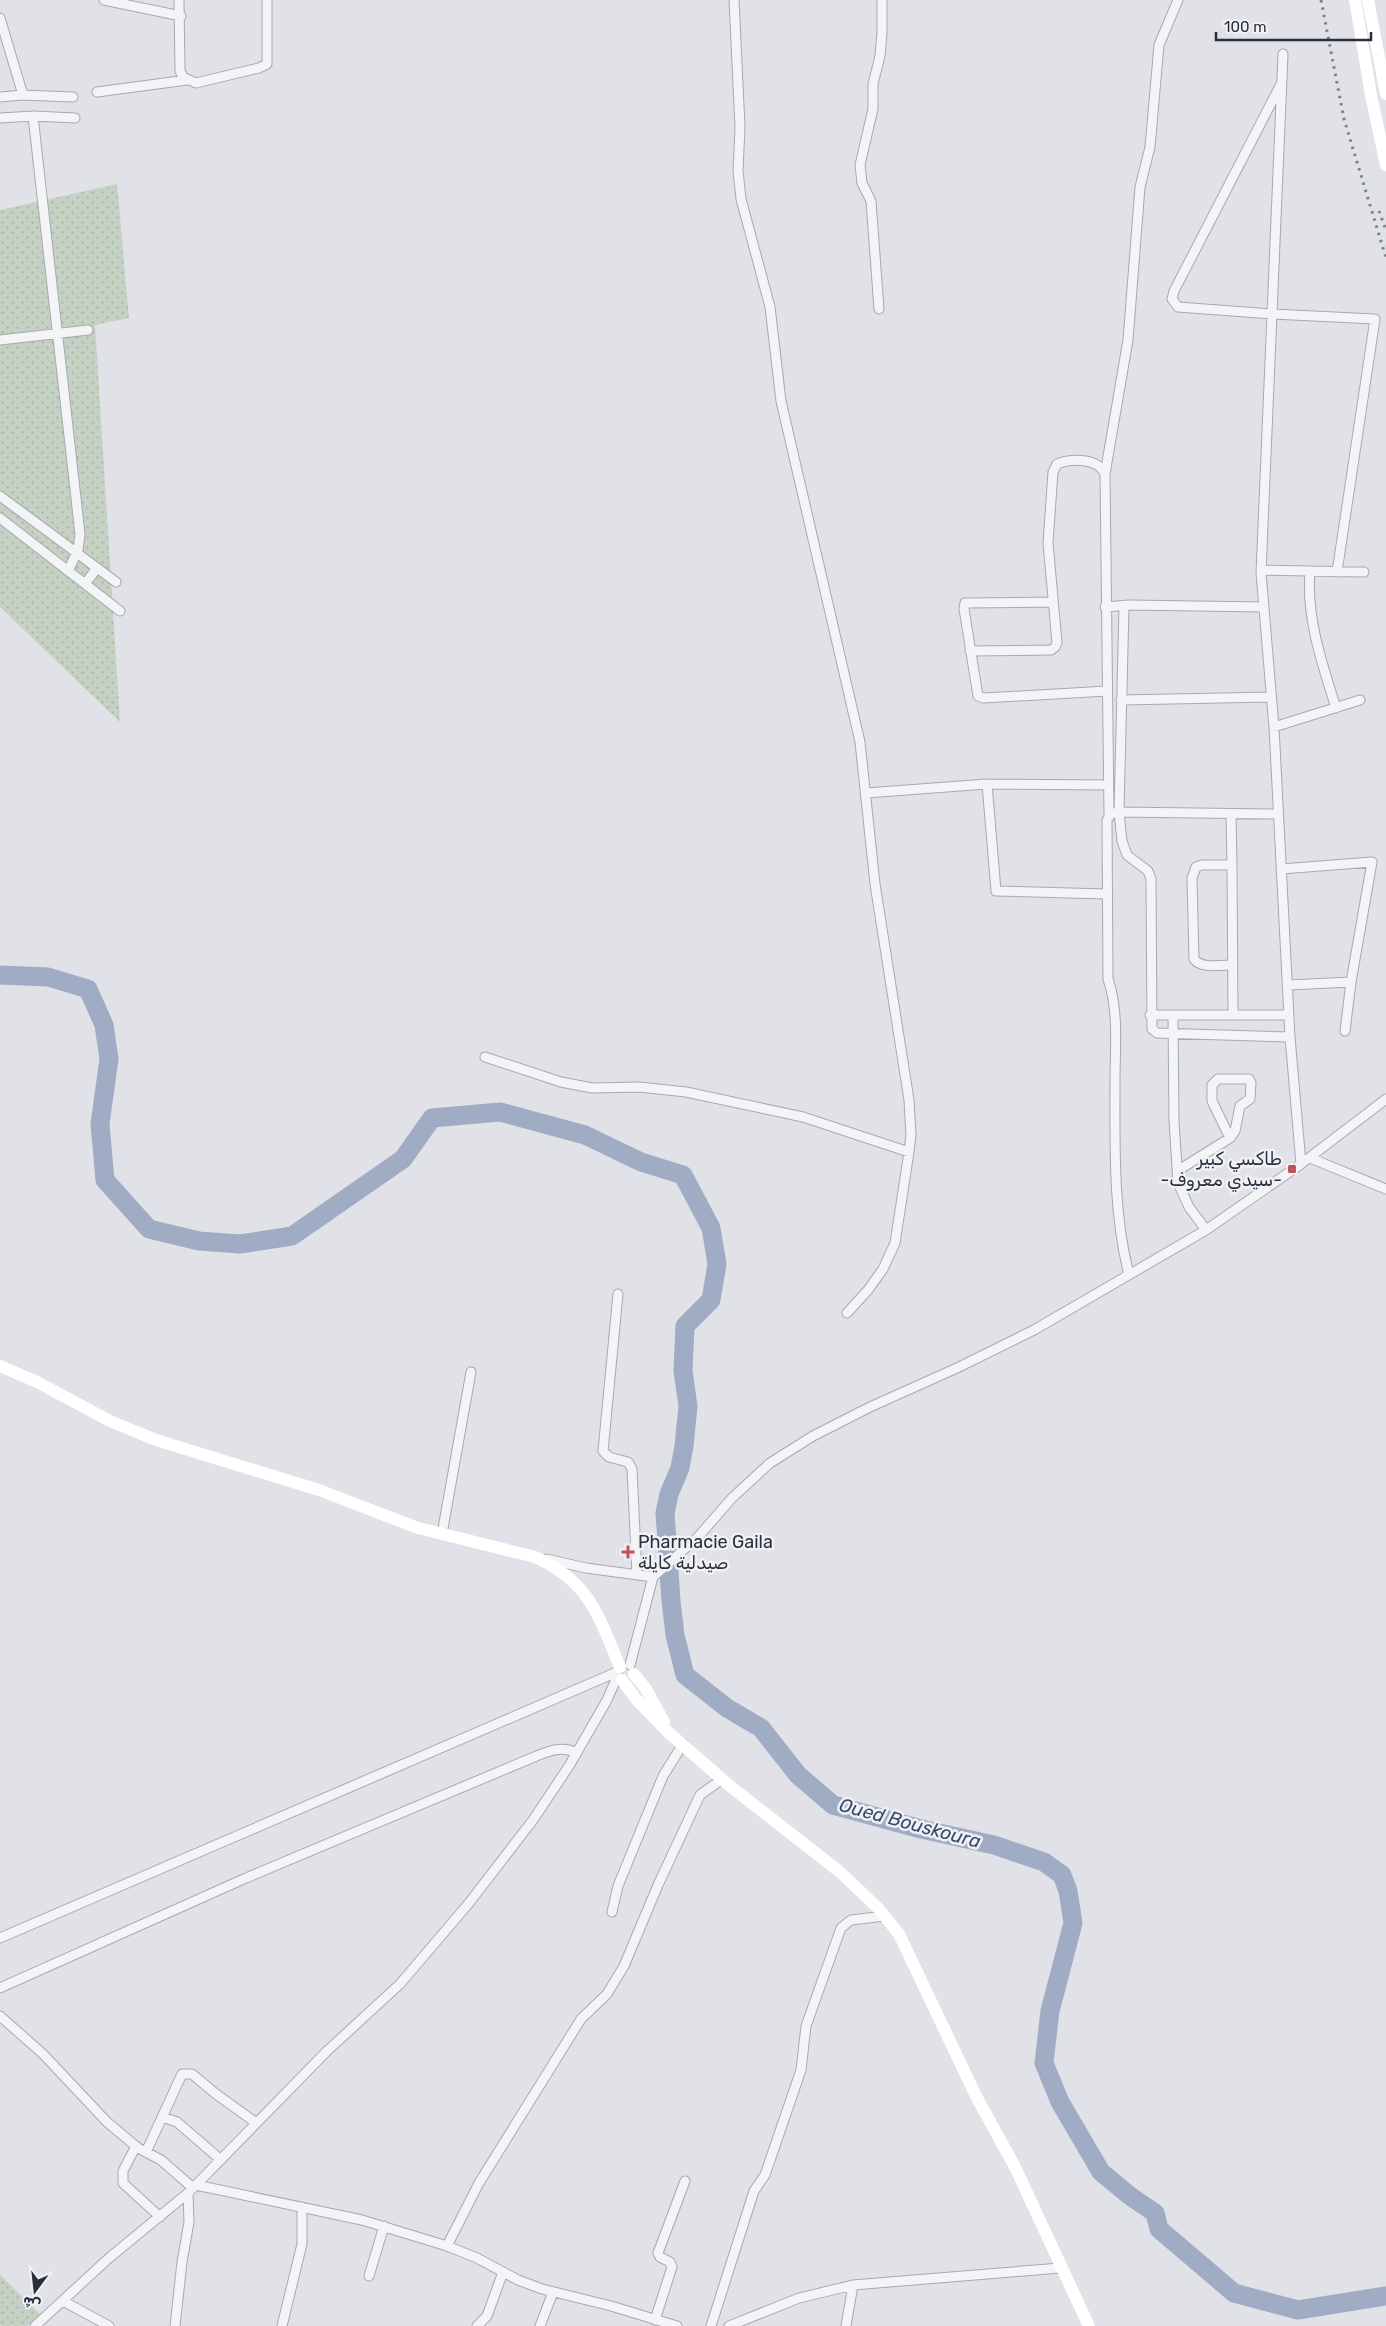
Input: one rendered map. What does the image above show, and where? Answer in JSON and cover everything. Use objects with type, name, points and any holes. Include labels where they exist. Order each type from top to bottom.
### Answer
[{"type":"street","points":[[104,0],[181,16]]},
{"type":"street","points":[[179,0],[181,16],[180,71],[183,77],[196,83],[259,68],[267,64],[267,0]]},
{"type":"street","points":[[734,0],[740,127],[738,171],[741,200],[770,307],[782,401],[860,742],[875,884],[909,1100],[911,1135],[895,1243],[878,1276],[847,1312]]},
{"type":"street","points":[[879,309],[871,201],[862,183],[860,165],[873,109],[873,84],[880,56],[882,33],[882,0]]},
{"type":"street","points":[[1129,1275],[1118,1221],[1115,1033],[1113,998],[1108,979],[1106,859],[1109,815],[1105,607],[1105,474],[1128,340],[1140,187],[1150,147],[1159,45],[1170,15],[1178,0]]},
{"type":"street","points":[[1355,0],[1371,95],[1386,165]]},
{"type":"street","points":[[1368,0],[1386,94]]},
{"type":"street","points":[[0,18],[23,95]]},
{"type":"street","points":[[1283,54],[1262,570],[1270,697],[1274,727],[1290,1037],[1301,1164]]},
{"type":"street","points":[[97,92],[187,80]]},
{"type":"street","points":[[1282,82],[1174,291],[1172,299],[1178,307],[1375,319],[1337,572]]},
{"type":"street","points":[[0,97],[23,95],[74,97]]},
{"type":"street","points":[[0,118],[32,116],[76,118]]},
{"type":"street","points":[[32,116],[80,534],[77,553],[68,571]]},
{"type":"street","points":[[0,340],[88,330]]},
{"type":"street","points":[[970,651],[1050,650],[1055,648],[1057,643],[1048,543],[1053,472],[1057,464],[1065,461],[1095,462],[1100,465],[1105,474]]},
{"type":"street","points":[[0,496],[116,582]]},
{"type":"street","points":[[0,518],[120,611]]},
{"type":"street","points":[[86,584],[97,568]]},
{"type":"street","points":[[1262,570],[1364,572]]},
{"type":"street","points":[[1310,571],[1309,587],[1312,620],[1321,662],[1336,708]]},
{"type":"street","points":[[1053,602],[966,603],[970,651],[978,696],[983,698],[1106,691]]},
{"type":"street","points":[[1105,607],[1124,607],[1129,605],[1264,607]]},
{"type":"street","points":[[1124,607],[1119,812],[1124,848],[1127,854],[1148,871],[1151,879],[1150,1015],[1154,1032],[1290,1037]]},
{"type":"street","points":[[1121,700],[1270,697]]},
{"type":"street","points":[[1274,727],[1360,700]]},
{"type":"street","points":[[1108,773],[1120,774]]},
{"type":"street","points":[[866,793],[987,784],[1108,785]]},
{"type":"street","points":[[987,784],[996,891],[1106,894]]},
{"type":"street","points":[[1109,815],[1119,812],[1278,814]]},
{"type":"street","points":[[1231,814],[1233,1015]]},
{"type":"street","points":[[1281,869],[1372,862],[1350,982],[1345,1031]]},
{"type":"street","points":[[1232,865],[1202,865],[1196,867],[1192,878],[1194,959],[1196,963],[1205,965],[1232,965]]},
{"type":"street","points":[[1288,985],[1350,982]]},
{"type":"street","points":[[1150,1015],[1289,1015]]},
{"type":"street","points":[[1173,1015],[1174,1121],[1177,1170],[1182,1193],[1206,1230]]},
{"type":"street","points":[[485,1057],[561,1082],[592,1088],[638,1087],[686,1092],[803,1117],[909,1152]]},
{"type":"street","points":[[1177,1170],[1230,1138],[1236,1131],[1240,1106],[1250,1099],[1251,1083],[1249,1079],[1218,1079],[1212,1085],[1212,1101],[1230,1138]]},
{"type":"street","points":[[35,2326],[109,2258],[193,2188],[255,2122],[406,1977],[469,1903],[533,1820],[577,1752],[624,1672],[652,1577],[684,1551],[743,1486],[786,1452],[870,1406],[957,1368],[1025,1334],[1206,1230],[1310,1158],[1386,1099]]},
{"type":"street","points":[[1310,1158],[1386,1189]]},
{"type":"street","points":[[618,1294],[603,1452],[609,1457],[628,1462],[632,1469],[634,1479],[633,1497],[637,1575]]},
{"type":"street","points":[[0,1366],[37,1382],[135,1432],[319,1490],[418,1528],[586,1568],[652,1577]]},
{"type":"street","points":[[442,1534],[471,1372]]},
{"type":"street","points":[[536,1556],[567,1574],[584,1590],[596,1611],[624,1672],[646,1690],[669,1733],[840,1872],[885,1916],[899,1934],[968,2080],[1015,2167],[1060,2268],[1089,2326]]},
{"type":"street","points":[[0,1938],[624,1672]]},
{"type":"street","points":[[612,1912],[618,1886],[663,1776],[682,1744]]},
{"type":"street","points":[[0,1988],[246,1878],[527,1760],[559,1748],[569,1748],[577,1752]]},
{"type":"street","points":[[447,2246],[480,2183],[582,2019],[606,1994],[624,1966],[658,1885],[700,1795],[722,1778]]},
{"type":"street","points":[[711,2326],[754,2191],[765,2175],[801,2070],[806,2026],[839,1932],[843,1924],[851,1920],[885,1916]]},
{"type":"street","points":[[0,2016],[43,2054],[107,2122],[136,2146],[161,2160],[193,2188],[302,2207],[384,2226],[447,2246],[518,2280],[553,2292],[611,2306],[677,2326]]},
{"type":"street","points":[[146,2152],[182,2074],[187,2072],[255,2122]]},
{"type":"street","points":[[163,2117],[177,2122],[220,2160]]},
{"type":"street","points":[[136,2146],[123,2171],[123,2183],[160,2216]]},
{"type":"street","points":[[655,2320],[672,2267],[670,2262],[660,2257],[658,2253],[685,2181]]},
{"type":"street","points":[[175,2326],[193,2188]]},
{"type":"street","points":[[282,2326],[302,2244],[302,2207]]},
{"type":"street","points":[[369,2276],[384,2226]]},
{"type":"street","points":[[729,2326],[799,2298],[854,2284],[1060,2268]]},
{"type":"street","points":[[476,2326],[487,2316],[503,2272]]},
{"type":"street","points":[[846,2326],[854,2284]]},
{"type":"street","points":[[540,2326],[553,2292]]},
{"type":"street","points":[[63,2301],[106,2322],[109,2326]]},
{"type":"green space","points":[[117,184],[129,318],[95,325],[120,722],[0,607],[0,210]]},
{"type":"green space","points":[[0,2275],[44,2318],[26,2326],[0,2326]]},
{"type":"waterway","name":"Oued Bouskoura","points":[[0,975],[48,977],[88,989],[104,1025],[109,1059],[100,1124],[105,1180],[149,1229],[199,1241],[240,1244],[292,1236],[403,1159],[432,1118],[500,1112],[585,1135],[641,1162],[683,1175],[711,1228],[717,1264],[711,1300],[685,1326],[683,1371],[688,1406],[684,1446],[680,1468],[669,1494],[665,1513],[675,1635],[685,1675],[727,1708],[761,1728],[798,1775],[833,1805],[921,1829],[994,1845],[1044,1862],[1062,1875],[1068,1891],[1073,1923],[1050,2011],[1044,2063],[1060,2102],[1101,2172],[1130,2196],[1155,2213],[1159,2229],[1234,2293],[1298,2310],[1386,2296]]},
{"type":"railway","points":[[1321,0],[1344,119],[1386,258]]},
{"type":"railway","points":[[1379,211],[1386,230]]},
{"type":"place","name":"طاكسي كبير -سيدي معروف-","points":[[1292,1169]]},
{"type":"place","name":"Pharmacie Gaila صيدلية كايلة","points":[[628,1552]]}]
